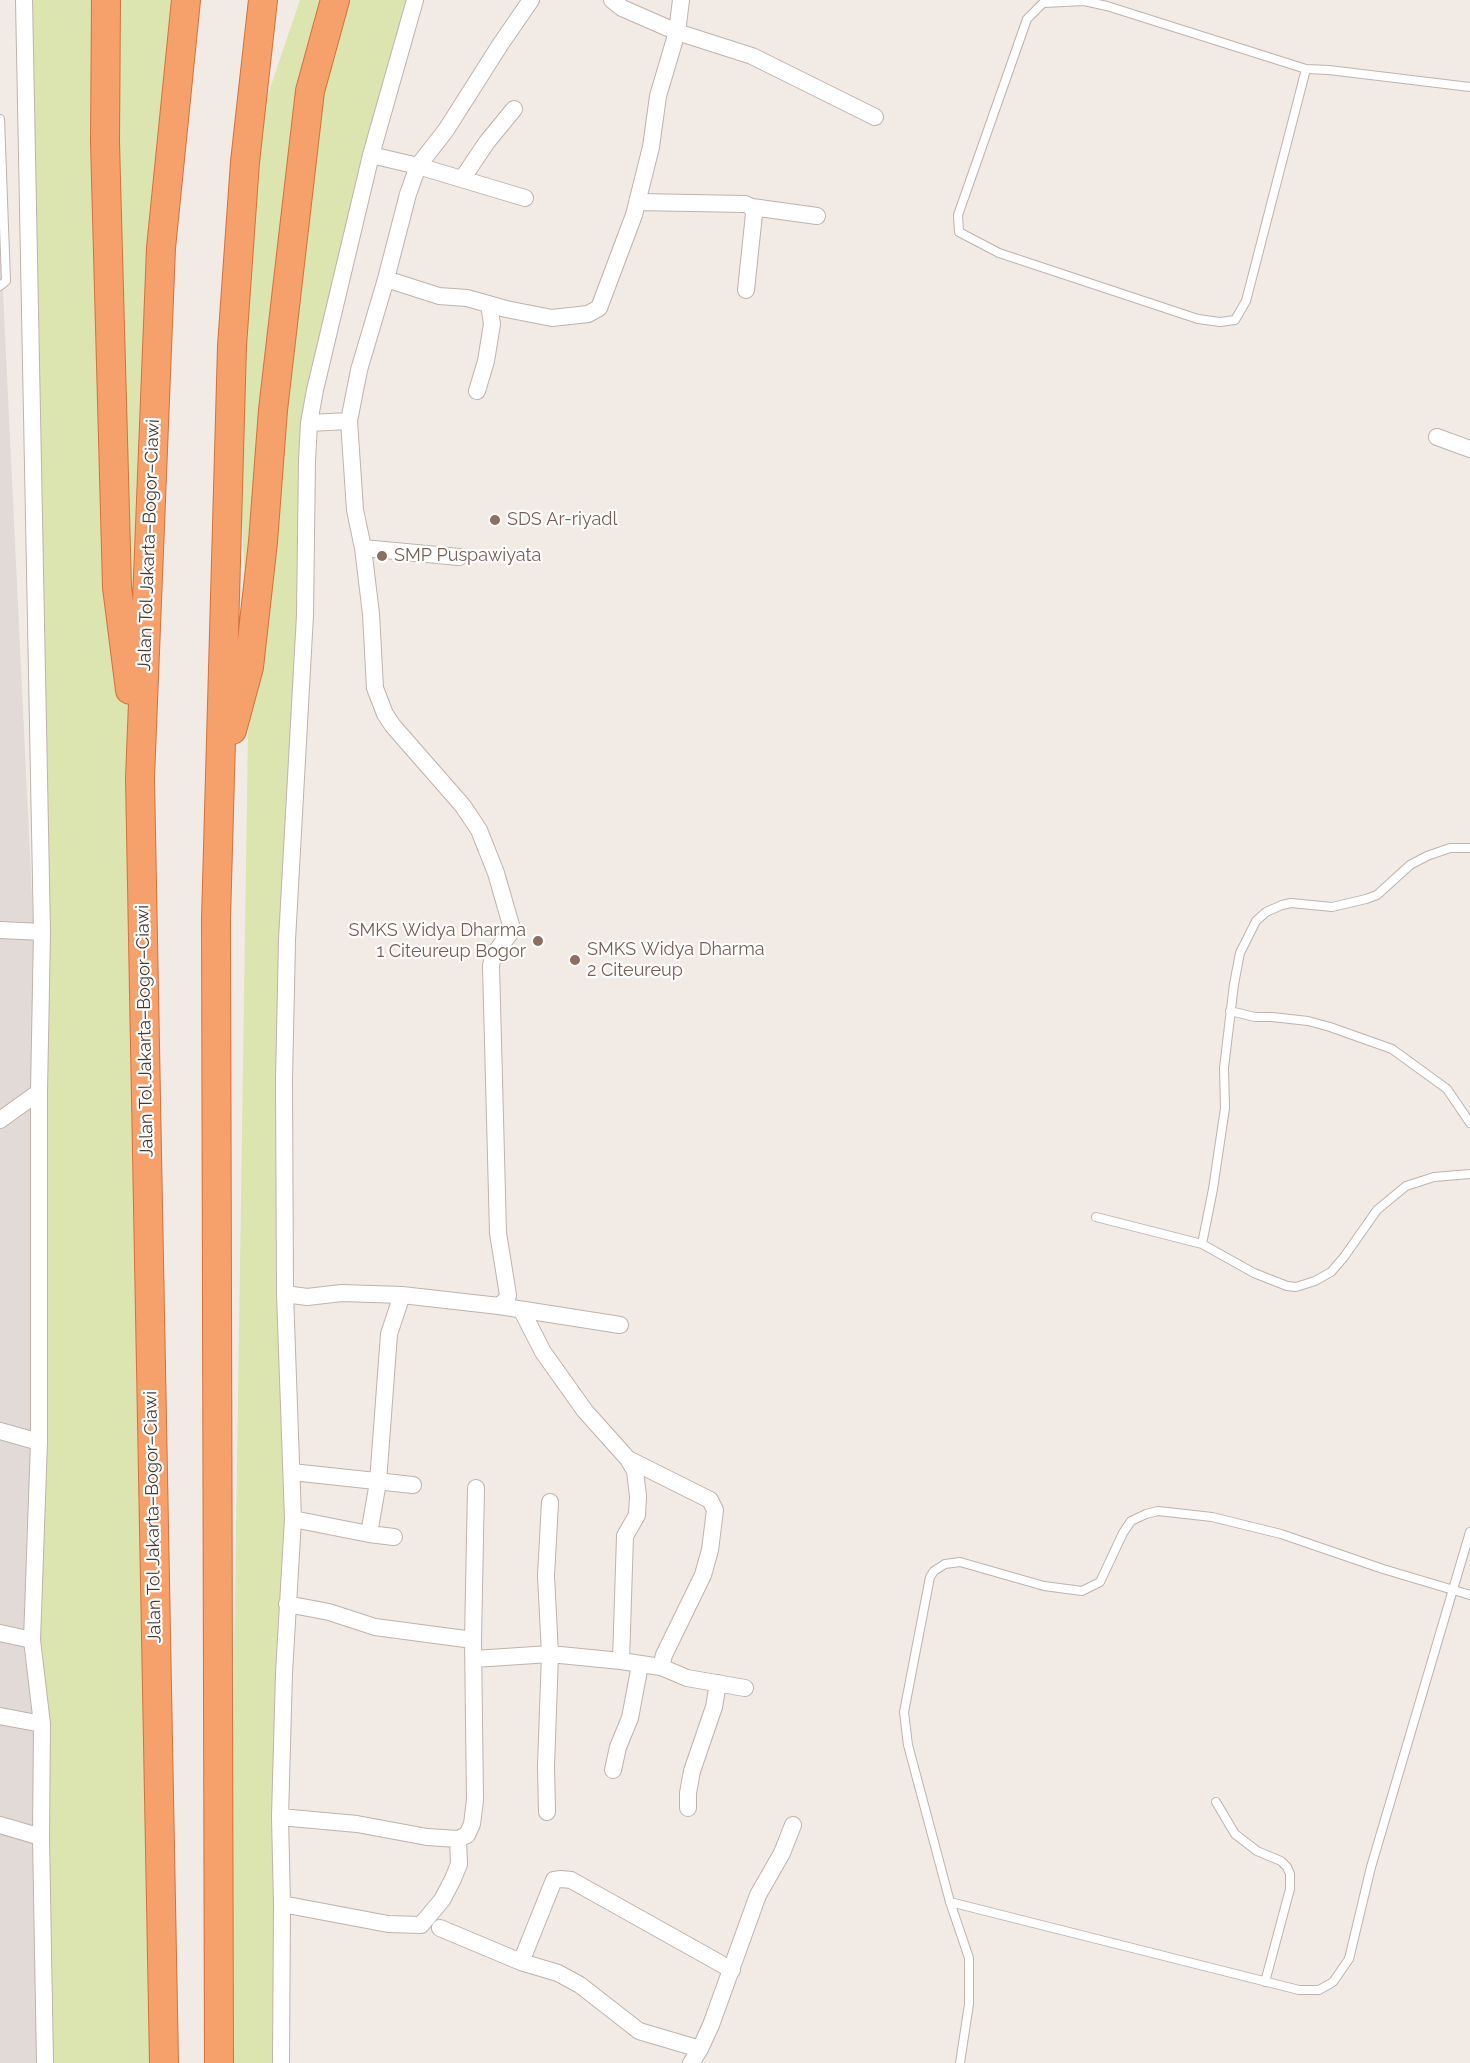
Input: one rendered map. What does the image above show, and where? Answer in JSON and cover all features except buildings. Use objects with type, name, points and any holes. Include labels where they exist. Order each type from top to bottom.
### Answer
[{"type":"highway","points":[[106,0],[105,142],[117,587],[140,778]]},
{"type":"highway","name":"Jalan Tol Jakarta–Bogor–Ciawi","points":[[164,2063],[140,778],[161,248],[186,0]]},
{"type":"highway","points":[[219,2063],[216,919],[232,346],[245,162],[263,0]]},
{"type":"highway","points":[[220,777],[249,667],[263,542],[273,410],[310,91],[335,0]]},
{"type":"street","points":[[24,0],[42,932],[39,1092],[39,1443],[32,1640],[42,1724],[41,1837],[45,2063]]},
{"type":"street","points":[[281,2063],[280,1817],[287,1604],[293,1519],[285,1294],[284,1092],[287,940],[305,615],[306,472],[309,423],[371,155],[415,0]]},
{"type":"street","points":[[499,1306],[508,1295],[498,1233],[491,965],[494,954],[511,932],[511,924],[496,873],[479,830],[463,806],[393,726],[375,688],[371,614],[356,510],[349,421],[359,370],[408,194],[418,166],[446,130],[531,0]]},
{"type":"street","points":[[612,0],[622,8],[677,33],[752,56],[875,117]]},
{"type":"street","points":[[386,279],[439,296],[467,298],[552,318],[588,314],[599,308],[637,202],[651,147],[658,96],[677,33],[681,0]]},
{"type":"street","points":[[462,179],[487,142],[514,109]]},
{"type":"street","points":[[371,155],[418,166],[525,198]]},
{"type":"street","points":[[637,202],[745,204],[816,216]]},
{"type":"street","points":[[746,290],[752,207]]},
{"type":"street","points":[[477,391],[486,361],[492,324],[489,304]]},
{"type":"street","points":[[309,423],[349,421]]},
{"type":"street","points":[[1437,437],[1470,449]]},
{"type":"street","points":[[363,548],[459,557]]},
{"type":"street","points":[[0,930],[42,932]]},
{"type":"street","points":[[0,1120],[39,1092]]},
{"type":"street","points":[[285,1294],[307,1297],[342,1293],[402,1295],[499,1306],[620,1325]]},
{"type":"street","points":[[369,1534],[378,1482],[389,1334],[402,1295]]},
{"type":"street","points":[[522,1311],[543,1352],[585,1411],[635,1471],[638,1515],[626,1536],[621,1661]]},
{"type":"street","points":[[0,1431],[39,1443]]},
{"type":"street","points":[[628,1460],[710,1500],[716,1510],[710,1550],[703,1575],[664,1655],[661,1667]]},
{"type":"street","points":[[292,1472],[413,1485]]},
{"type":"street","points":[[280,1817],[357,1824],[427,1837],[458,1839],[467,1835],[472,1824],[475,1800],[473,1640],[476,1488]]},
{"type":"street","points":[[547,1812],[546,1766],[550,1654],[546,1576],[550,1502]]},
{"type":"street","points":[[293,1519],[394,1537]]},
{"type":"street","points":[[287,1604],[329,1612],[375,1627],[473,1640]]},
{"type":"street","points":[[0,1633],[32,1640]]},
{"type":"street","points":[[474,1659],[550,1654],[621,1661],[661,1667],[687,1678],[745,1688]]},
{"type":"street","points":[[613,1770],[618,1747],[630,1718],[640,1665]]},
{"type":"street","points":[[688,1808],[692,1772],[714,1707],[718,1683]]},
{"type":"street","points":[[0,1716],[42,1724]]},
{"type":"street","points":[[0,1825],[41,1837]]},
{"type":"street","points":[[440,1928],[521,1962],[558,1973],[580,1984],[639,2031],[695,2056],[732,1970],[758,1895],[782,1853],[793,1825]]},
{"type":"street","points":[[282,1904],[388,1924],[421,1925],[442,1900],[453,1879],[459,1864],[458,1839]]},
{"type":"street","points":[[521,1962],[546,1896],[554,1880],[561,1879],[571,1880],[732,1970]]},
{"type":"lane","points":[[1306,69],[1246,300],[1235,320],[1220,322],[1198,319],[999,253],[959,232],[958,215],[1027,19],[1043,3],[1084,1],[1107,6],[1306,69],[1470,87]]},
{"type":"lane","points":[[0,119],[6,281],[0,286]]},
{"type":"lane","points":[[1202,1244],[1225,1108],[1224,1068],[1230,1011],[1240,953],[1256,921],[1266,912],[1291,903],[1332,907],[1366,899],[1377,895],[1410,865],[1427,856],[1450,848],[1470,848]]},
{"type":"lane","points":[[1230,1011],[1255,1017],[1272,1017],[1319,1024],[1392,1049],[1447,1089],[1470,1123]]},
{"type":"lane","points":[[1096,1217],[1202,1244],[1254,1273],[1287,1287],[1306,1285],[1331,1272],[1377,1210],[1406,1186],[1434,1177],[1470,1174]]},
{"type":"lane","points":[[960,2063],[967,2021],[969,1958],[950,1902],[908,1745],[904,1712],[930,1577],[938,1568],[953,1562],[960,1563],[1044,1586],[1082,1591],[1100,1582],[1131,1521],[1158,1511],[1212,1517],[1281,1534],[1383,1569],[1470,1595]]},
{"type":"lane","points":[[950,1902],[1299,1990],[1319,1990],[1333,1982],[1349,1959],[1371,1867],[1470,1532]]},
{"type":"lane","points":[[1216,1802],[1235,1834],[1257,1851],[1281,1861],[1287,1867],[1290,1875],[1290,1889],[1265,1982]]},
{"type":"shaded area","points":[[0,231],[57,1416],[80,2063],[0,2063]]},
{"type":"green space","points":[[27,0],[188,0],[140,778],[162,2063],[41,2063],[39,1092]]},
{"type":"green space","points":[[300,0],[415,0],[315,390],[284,1080],[292,1472],[281,2063],[228,2063],[249,667],[233,334],[245,162]]},
{"type":"place","name":"SDS Ar-riyadl","points":[[495,520]]},
{"type":"place","name":"SMP Puspawiyata","points":[[382,556]]},
{"type":"place","name":"SMKS Widya Dharma 1 Citeureup Bogor","points":[[538,941]]},
{"type":"place","name":"SMKS Widya Dharma 2 Citeureup","points":[[575,960]]}]
